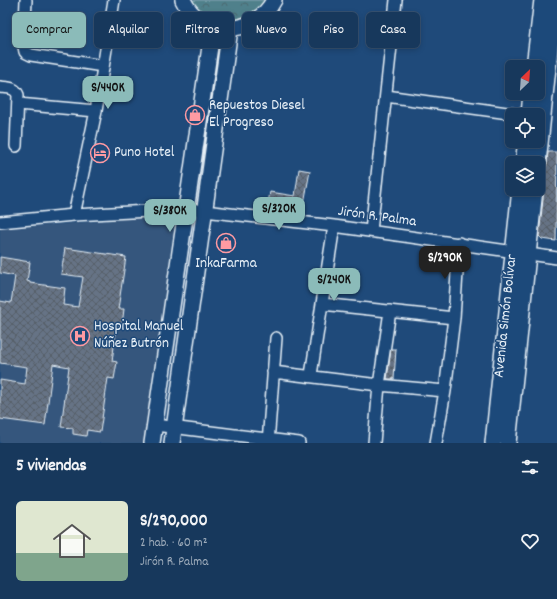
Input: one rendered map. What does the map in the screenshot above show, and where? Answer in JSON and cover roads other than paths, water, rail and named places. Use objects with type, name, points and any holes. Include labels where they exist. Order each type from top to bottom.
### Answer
[{"type":"main road","points":[[183,0],[186,7],[191,12]]},
{"type":"main road","points":[[234,28],[246,26],[260,19],[271,7],[274,0]]},
{"type":"main road","points":[[535,60],[542,0]]},
{"type":"main road","points":[[539,156],[555,0]]},
{"type":"main road","points":[[152,443],[210,48]]},
{"type":"main road","points":[[172,443],[227,48]]},
{"type":"main road","name":"Avenida Simón Bolívar","points":[[493,443],[519,196]]},
{"type":"main road","name":"Avenida Simón Bolívar","points":[[508,443],[534,196]]},
{"type":"street","points":[[26,0],[24,47],[26,52],[31,55],[103,66]]},
{"type":"street","points":[[74,215],[96,111],[114,0]]},
{"type":"street","points":[[370,231],[396,0]]},
{"type":"street","points":[[0,87],[12,88],[16,91],[18,96],[16,146]]},
{"type":"street","points":[[386,96],[505,113]]},
{"type":"street","points":[[18,104],[96,111]]},
{"type":"street","name":"Jirón R. Palma","points":[[0,222],[74,215],[187,208],[334,226],[557,258]]},
{"type":"street","points":[[310,375],[334,226]]},
{"type":"street","points":[[436,443],[445,391],[454,318],[459,243]]},
{"type":"street","points":[[322,304],[454,318]]},
{"type":"street","points":[[374,443],[379,385],[390,311]]},
{"type":"street","points":[[268,441],[276,338]]},
{"type":"street","points":[[274,372],[310,375],[379,385],[445,391]]},
{"type":"street","points":[[155,425],[268,441],[299,443]]},
{"type":"place","name":"Repuestos Diesel El Progreso","points":[[195,115]]},
{"type":"place","name":"Puno Hotel","points":[[100,153]]},
{"type":"place","name":"InkaFarma","points":[[226,243]]},
{"type":"place","name":"Hospital Manuel Núñez Butrón","points":[[80,336]]}]
